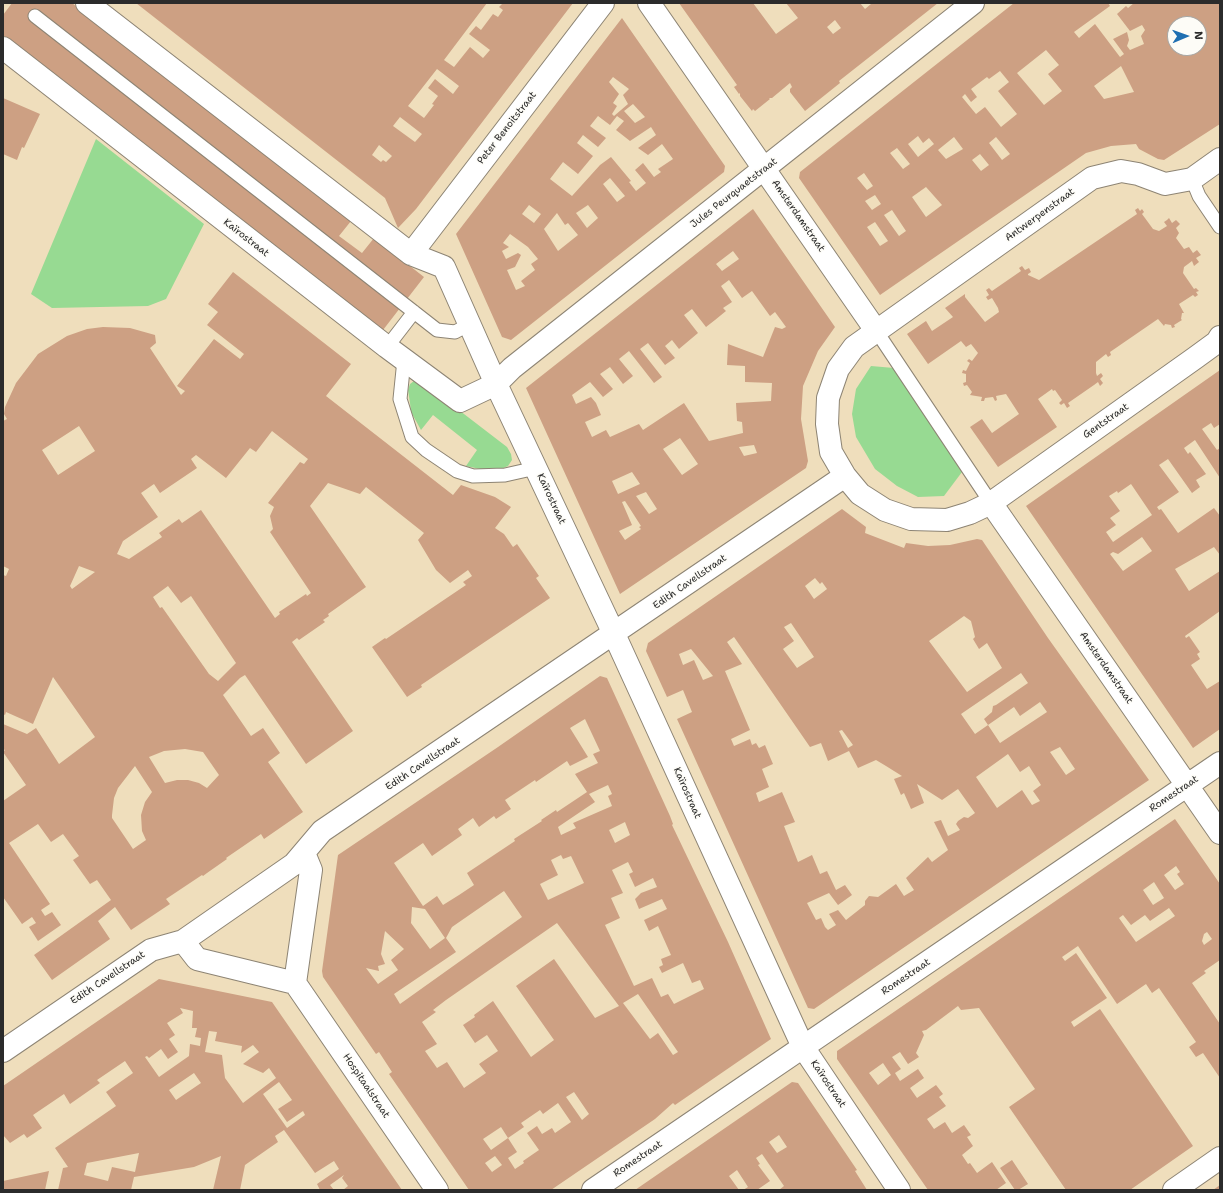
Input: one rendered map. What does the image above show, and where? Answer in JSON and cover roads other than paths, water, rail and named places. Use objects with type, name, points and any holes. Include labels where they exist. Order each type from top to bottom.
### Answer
[{"type":"street","name":"Kaïrostraat","points":[[87,3],[411,254],[444,267],[496,384],[614,634],[803,1047],[899,1190]]},
{"type":"street","name":"Peter Benoitstraat","points":[[411,254],[603,3]]},
{"type":"street","name":"Amsterdamstraat","points":[[649,3],[877,332]]},
{"type":"street","name":"Jules Peurquaetstraat","points":[[496,384],[512,368],[973,3]]},
{"type":"street","name":"Kaïrostraat","points":[[3,48],[387,347],[460,401],[496,384]]},
{"type":"street","name":"Antwerpenstraat","points":[[845,476],[830,452],[827,424],[828,398],[838,370],[854,347],[1092,178],[1121,171],[1138,174],[1165,184],[1192,179],[1220,159]]},
{"type":"street","name":"Gentstraat","points":[[845,476],[860,494],[885,510],[911,519],[947,520],[970,513],[990,503],[1195,358],[1217,342],[1220,337]]},
{"type":"street","name":"Edith Cavellstraat","points":[[3,1051],[151,950],[184,942],[294,864],[322,831],[845,476]]},
{"type":"street","name":"Amsterdamstraat","points":[[990,503],[1220,833]]},
{"type":"street","name":"Romestraat","points":[[592,1190],[1220,763]]},
{"type":"street","points":[[184,942],[197,960],[295,983],[311,870],[304,853]]},
{"type":"street","name":"Hospitaalstraat","points":[[295,983],[437,1190]]},
{"type":"street","points":[[1174,1190],[1220,1158]]},
{"type":"lane","points":[[35,16],[437,330],[456,332],[470,324]]},
{"type":"lane","points":[[1192,179],[1199,196],[1218,221]]},
{"type":"lane","points":[[387,347],[414,312]]},
{"type":"lane","points":[[877,332],[990,503]]},
{"type":"lane","points":[[404,360],[400,399],[412,437],[426,450],[457,471],[473,476],[505,475],[536,468]]}]
